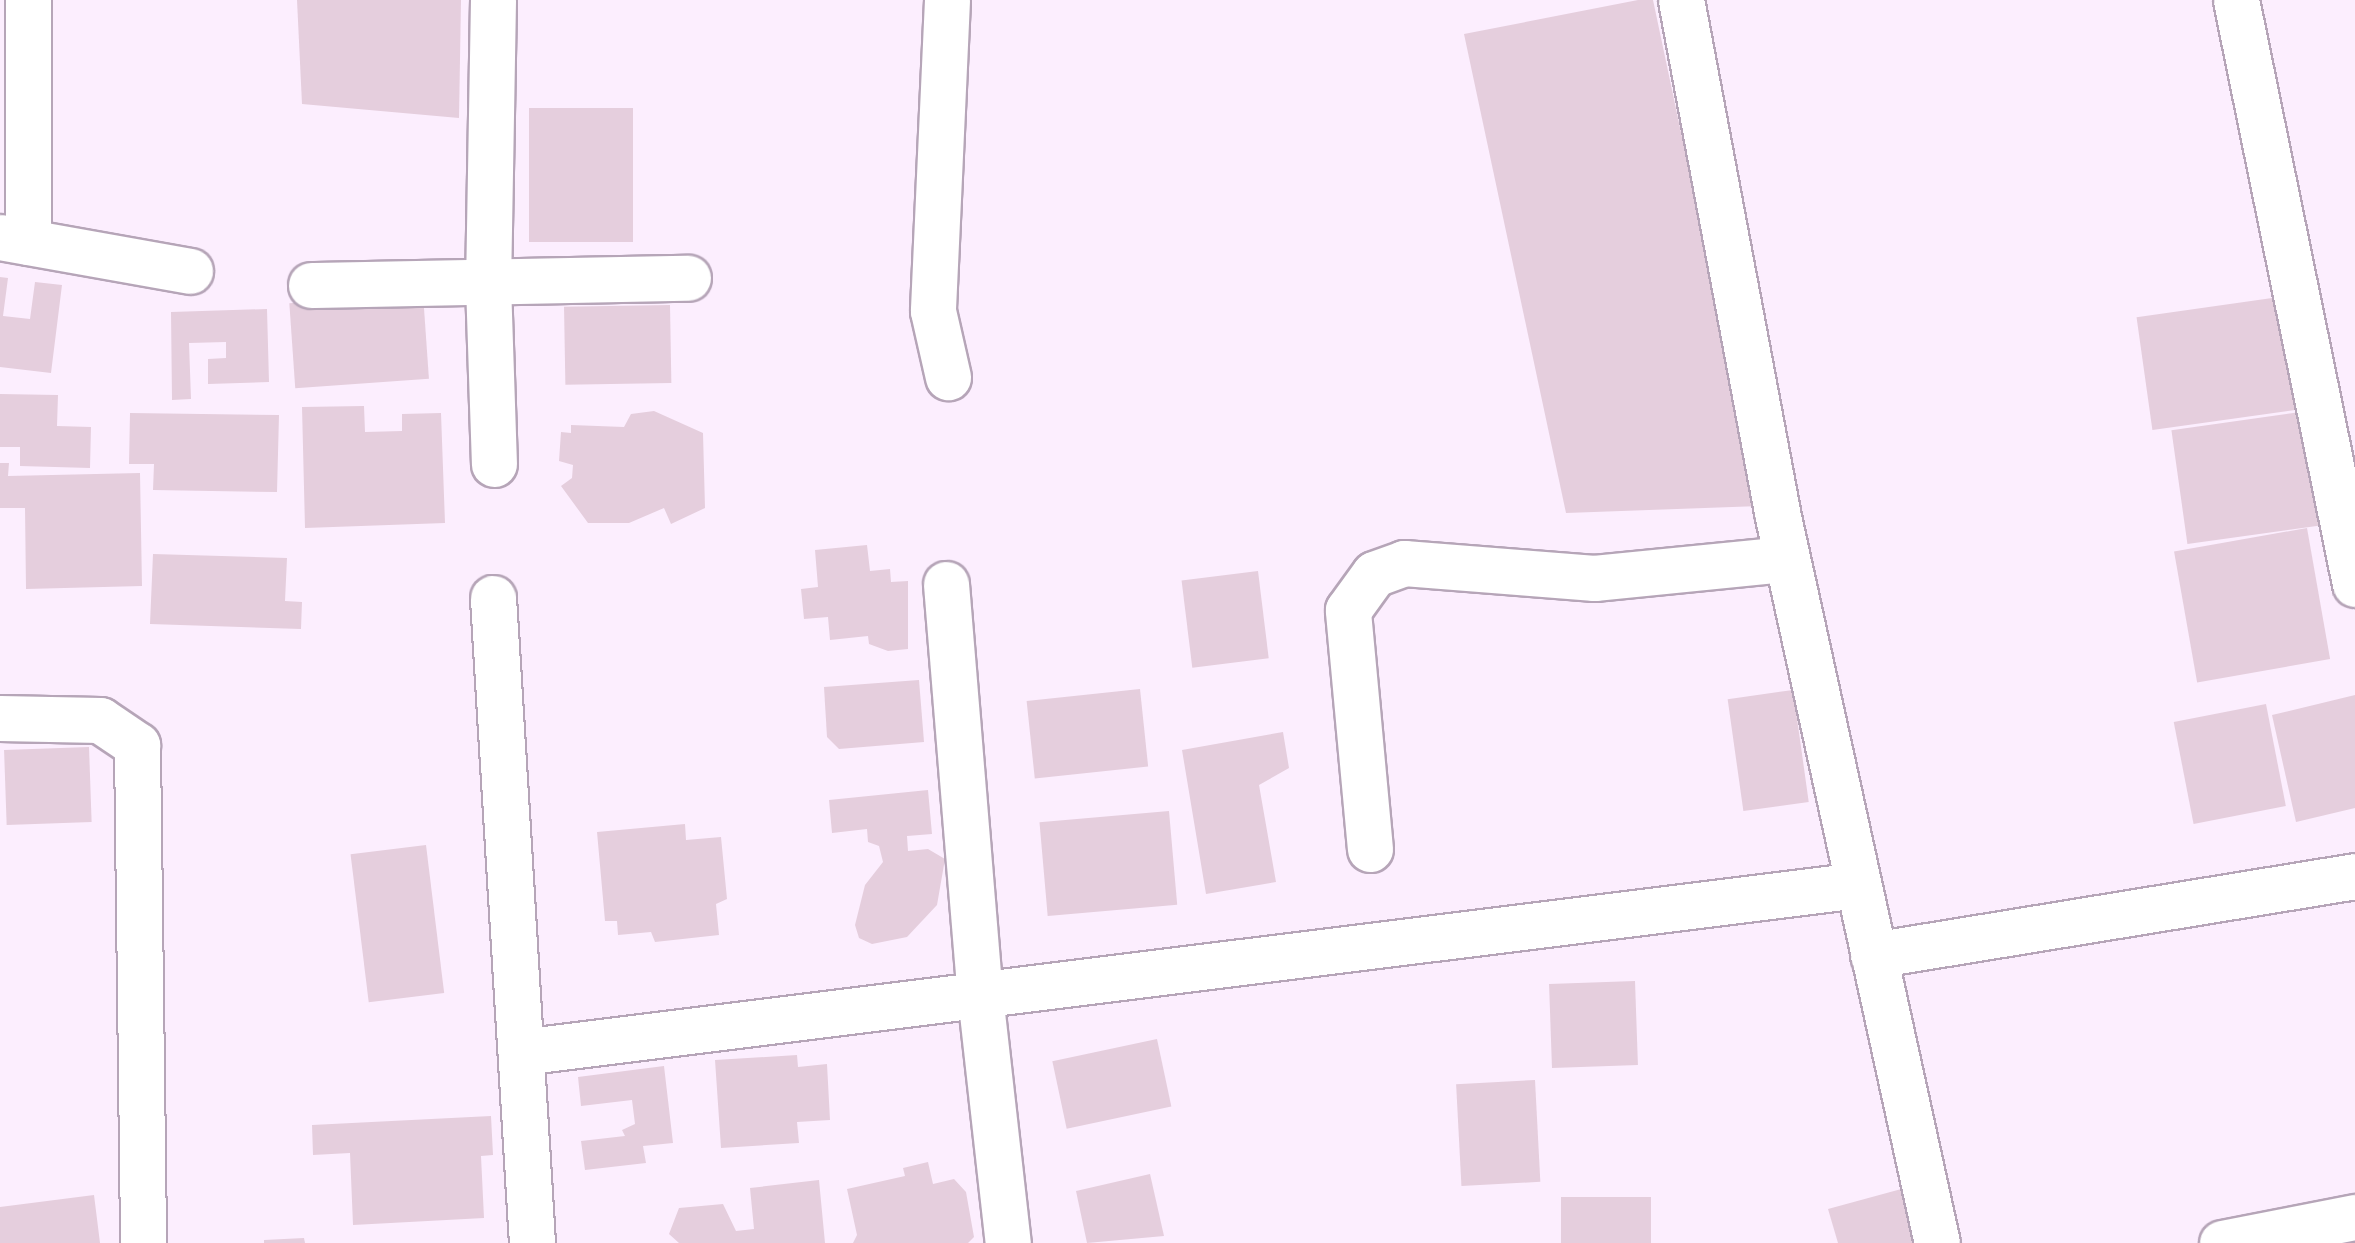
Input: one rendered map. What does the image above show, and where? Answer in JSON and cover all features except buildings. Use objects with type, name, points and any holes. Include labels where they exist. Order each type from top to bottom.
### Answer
[{"type":"street","points":[[28,0],[14,240],[190,271]]},
{"type":"street","points":[[493,0],[488,284],[494,464]]},
{"type":"street","points":[[946,0],[934,311],[948,377]]},
{"type":"street","points":[[1682,0],[1786,559],[1937,1243]]},
{"type":"street","points":[[2236,0],[2355,584]]},
{"type":"street","points":[[311,285],[688,278]]},
{"type":"street","points":[[1370,849],[1348,610],[1374,574],[1404,563],[1594,578],[1786,559]]},
{"type":"street","points":[[946,584],[980,996],[1008,1243]]},
{"type":"street","points":[[493,598],[532,1243]]},
{"type":"street","points":[[0,718],[100,720],[137,745],[143,1243]]},
{"type":"street","points":[[1873,956],[2355,876]]},
{"type":"street","points":[[521,1052],[1858,885]]},
{"type":"street","points":[[2222,1243],[2355,1218]]}]
